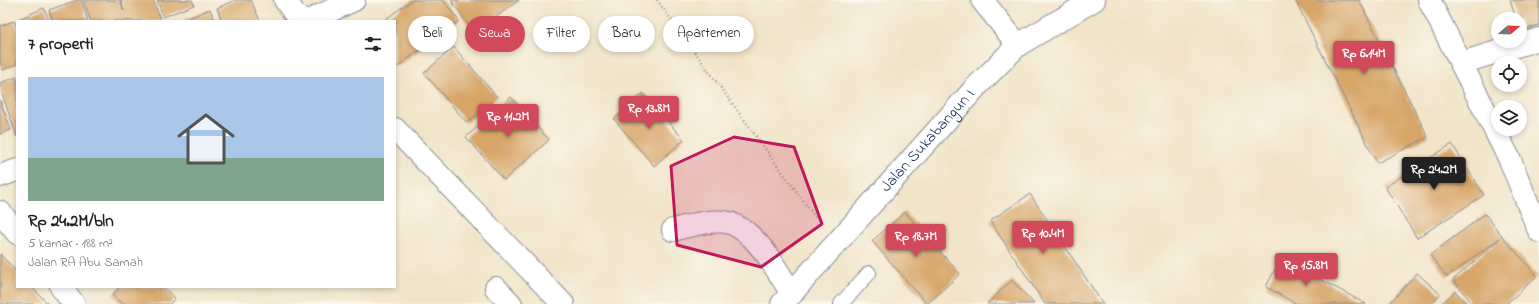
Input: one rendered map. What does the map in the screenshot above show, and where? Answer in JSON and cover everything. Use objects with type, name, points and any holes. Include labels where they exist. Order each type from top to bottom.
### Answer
[{"type":"street","points":[[285,0],[299,20]]},
{"type":"street","points":[[310,20],[354,0]]},
{"type":"street","points":[[982,0],[1018,45]]},
{"type":"street","name":"Jalan Sukabangun I","points":[[787,299],[834,244],[976,87],[1018,45],[1094,0]]},
{"type":"street","points":[[1429,0],[1510,160],[1539,231]]},
{"type":"street","points":[[1461,63],[1539,39]]},
{"type":"street","points":[[396,130],[563,304]]},
{"type":"street","points":[[0,176],[16,170]]},
{"type":"street","points":[[0,212],[16,232]]},
{"type":"street","points":[[673,230],[704,222],[729,223],[748,233],[766,254],[787,299]]},
{"type":"street","points":[[61,288],[74,304]]},
{"type":"street","points":[[496,288],[511,304]]},
{"type":"lane","points":[[841,304],[869,273]]},
{"type":"path","points":[[657,0],[834,244]]},
{"type":"highlighted area","points":[[734,137],[794,147],[822,224],[761,267],[677,245],[671,166]]},
{"type":"building","points":[[81,0],[88,20],[53,20],[49,10]]},
{"type":"building","points":[[83,0],[120,0],[124,11],[121,0],[153,0],[161,20],[91,20]]},
{"type":"building","points":[[157,0],[192,0],[194,5],[163,17]]},
{"type":"building","points":[[236,0],[251,0],[260,20],[222,20],[217,8]]},
{"type":"building","points":[[412,0],[443,0],[455,16],[408,16],[408,52],[417,52],[397,67],[396,20],[384,20]]},
{"type":"building","points":[[451,0],[519,0],[497,16],[465,16],[465,20]]},
{"type":"building","points":[[1295,0],[1359,0],[1428,137],[1377,163]]},
{"type":"building","points":[[1510,0],[1539,0],[1539,25],[1527,29],[1527,12],[1514,12]]},
{"type":"building","points":[[44,8],[49,20],[20,20]]},
{"type":"building","points":[[210,9],[215,20],[183,20]]},
{"type":"building","points":[[14,21],[16,25],[16,64],[3,70],[0,63],[0,26]]},
{"type":"building","points":[[457,50],[497,97],[467,123],[424,73],[448,52],[457,52]]},
{"type":"building","points":[[16,77],[16,134],[0,88],[0,83]]},
{"type":"building","points":[[643,93],[684,140],[654,166],[614,119]]},
{"type":"building","points":[[511,97],[549,140],[504,180],[466,137]]},
{"type":"building","points":[[0,100],[11,130],[0,134]]},
{"type":"building","points":[[1452,144],[1484,195],[1417,238],[1385,187]]},
{"type":"building","points":[[1030,194],[1103,304],[1045,304],[990,221]]},
{"type":"building","points":[[905,212],[960,274],[927,304],[872,241]]},
{"type":"building","points":[[1485,214],[1537,276],[1506,304],[1473,304],[1453,280],[1500,238],[1447,277],[1430,255]]},
{"type":"building","points":[[0,254],[16,271],[16,288],[33,288],[48,304],[0,304]]},
{"type":"building","points":[[1281,258],[1366,304],[1297,304],[1266,287]]},
{"type":"building","points":[[1417,273],[1440,294],[1432,304],[1389,304]]},
{"type":"building","points":[[1012,280],[1034,304],[987,304]]},
{"type":"building","points":[[119,288],[164,288],[175,298],[170,304],[122,304],[112,295]]},
{"type":"building","points":[[1455,291],[1467,304],[1441,304]]}]
